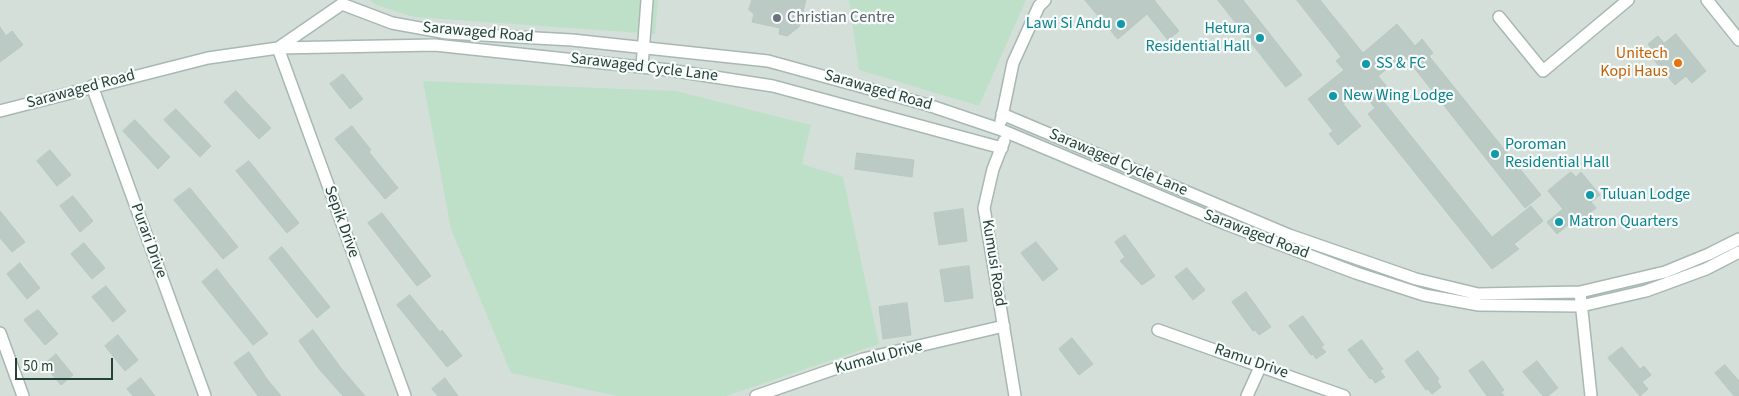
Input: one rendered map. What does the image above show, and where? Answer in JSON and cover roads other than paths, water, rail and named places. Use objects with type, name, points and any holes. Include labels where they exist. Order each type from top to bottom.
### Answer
[{"type":"street","points":[[642,67],[647,0]]},
{"type":"street","name":"Kumusi Road","points":[[1015,396],[984,208],[993,169],[1002,148],[1004,130],[1002,114],[1013,63],[1039,6],[1045,0]]},
{"type":"street","points":[[1499,17],[1543,72],[1628,0]]},
{"type":"street","points":[[1707,0],[1739,40]]},
{"type":"street","name":"Sarawaged Road","points":[[0,111],[92,86],[208,58],[278,48],[341,2],[392,23],[447,33],[572,40],[768,61],[928,105],[1004,130],[1226,224],[1356,273],[1424,294],[1479,305],[1580,306],[1646,291],[1706,269],[1739,252]]},
{"type":"street","name":"Sarawaged Cycle Lane","points":[[278,48],[435,45],[642,67],[773,86],[1002,148]]},
{"type":"street","points":[[278,48],[405,396]]},
{"type":"street","name":"Purari Drive","points":[[92,86],[205,396]]},
{"type":"street","name":"Sarawaged Cycle Lane","points":[[1002,114],[1289,235],[1416,279],[1478,294],[1580,292],[1664,272],[1709,254],[1739,239]]},
{"type":"street","points":[[1580,292],[1591,396]]},
{"type":"street","name":"Kumalu Drive","points":[[756,396],[864,359],[1004,326]]},
{"type":"street","name":"Ramu Drive","points":[[1158,330],[1344,396]]},
{"type":"street","points":[[0,333],[23,396]]},
{"type":"street","points":[[1246,396],[1261,365]]},
{"type":"place","name":"Christian Centre","points":[[777,18]]},
{"type":"place","name":"Lawi Si Andu","points":[[1121,24]]},
{"type":"place","name":"Hetura Residential Hall","points":[[1260,38]]},
{"type":"place","name":"Unitech Kopi Haus","points":[[1678,63]]},
{"type":"place","name":"SS & FC","points":[[1366,64]]},
{"type":"place","name":"New Wing Lodge","points":[[1333,96]]},
{"type":"place","name":"Poroman Residential Hall","points":[[1495,154]]},
{"type":"place","name":"Tuluan Lodge","points":[[1590,195]]},
{"type":"place","name":"Matron Quarters","points":[[1559,222]]}]
